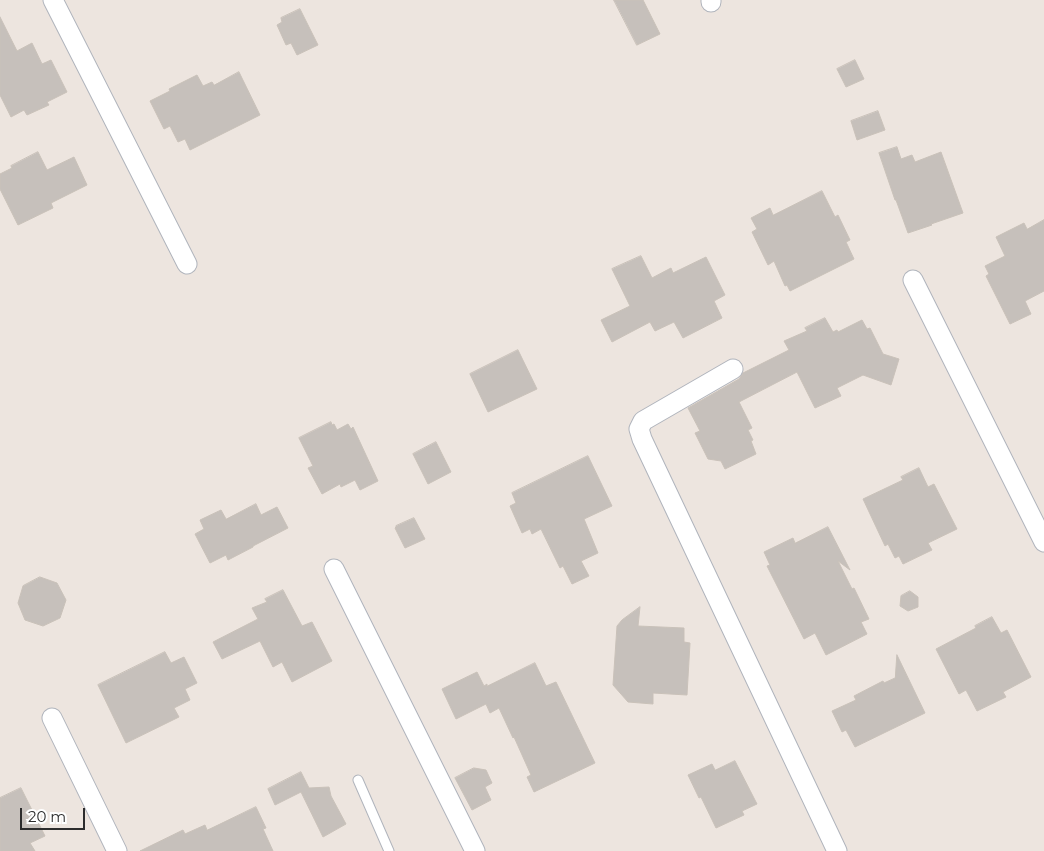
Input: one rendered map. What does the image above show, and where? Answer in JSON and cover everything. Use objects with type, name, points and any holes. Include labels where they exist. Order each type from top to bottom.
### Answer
[{"type":"street","points":[[53,0],[187,264]]},
{"type":"street","points":[[914,280],[1044,542]]},
{"type":"street","points":[[733,368],[643,421],[639,429],[642,439],[837,851]]},
{"type":"street","points":[[334,569],[475,851]]},
{"type":"street","points":[[52,718],[117,851]]},
{"type":"lane","points":[[358,780],[388,851]]},
{"type":"building","points":[[614,0],[643,0],[660,34],[637,45]]},
{"type":"building","points":[[300,9],[318,45],[297,55],[291,43],[286,45],[277,25],[282,22],[281,18]]},
{"type":"building","points":[[0,17],[17,51],[32,43],[42,64],[51,60],[67,92],[47,102],[49,105],[27,115],[24,110],[11,117],[0,95]]},
{"type":"building","points":[[855,60],[864,79],[846,87],[837,69]]},
{"type":"building","points":[[239,72],[260,115],[190,150],[185,139],[178,142],[170,126],[164,129],[150,101],[197,75],[203,86],[212,82],[214,85]]},
{"type":"building","points":[[878,111],[885,130],[857,140],[851,121]]},
{"type":"building","points":[[897,147],[901,159],[912,155],[915,162],[941,152],[963,213],[908,233],[879,153]]},
{"type":"building","points":[[38,152],[47,170],[74,157],[87,185],[51,203],[53,208],[18,225],[0,189],[0,174]]},
{"type":"building","points":[[822,191],[835,217],[838,215],[850,240],[846,242],[854,259],[790,291],[787,285],[785,286],[774,261],[768,265],[752,232],[757,229],[751,218],[770,208],[773,215]]},
{"type":"building","points":[[1044,220],[1044,291],[1025,301],[1031,314],[1010,324],[986,276],[989,274],[985,266],[1005,256],[996,237],[1024,223],[1027,229]]},
{"type":"building","points":[[641,256],[652,278],[671,268],[673,273],[706,257],[725,295],[714,301],[722,318],[683,338],[674,322],[655,331],[650,322],[612,342],[601,320],[630,306],[612,269]]},
{"type":"building","points":[[825,318],[833,332],[837,330],[838,332],[862,320],[867,329],[870,328],[883,354],[899,359],[891,385],[863,375],[837,388],[841,396],[815,408],[797,372],[739,402],[752,428],[748,430],[753,440],[751,441],[756,454],[725,469],[721,461],[708,459],[695,433],[700,431],[688,408],[739,379],[743,373],[789,350],[784,341],[807,331],[805,328]]},
{"type":"building","points":[[518,350],[537,389],[488,412],[470,374]]},
{"type":"building","points":[[331,422],[337,430],[348,424],[351,429],[353,427],[378,481],[360,490],[355,480],[341,487],[340,484],[322,494],[308,468],[313,466],[299,438]]},
{"type":"building","points":[[436,442],[451,472],[428,484],[413,454]]},
{"type":"building","points":[[588,456],[612,506],[584,519],[598,553],[581,561],[589,576],[572,584],[563,566],[560,568],[541,529],[532,534],[530,529],[522,533],[510,506],[516,503],[512,493]]},
{"type":"building","points":[[919,468],[928,487],[934,484],[957,529],[928,543],[932,550],[903,564],[899,556],[895,558],[888,544],[885,546],[863,499],[903,480],[901,477]]},
{"type":"building","points":[[256,504],[261,515],[277,507],[288,528],[228,560],[226,555],[210,563],[195,534],[204,529],[200,520],[221,510],[226,519]]},
{"type":"building","points":[[414,518],[425,539],[405,548],[395,528]]},
{"type":"building","points":[[828,527],[850,570],[838,561],[869,619],[861,622],[867,634],[826,655],[815,633],[804,639],[767,566],[770,565],[764,552],[793,538],[795,543]]},
{"type":"building","points":[[40,577],[57,583],[66,600],[60,618],[43,626],[25,620],[18,603],[23,586]]},
{"type":"building","points":[[283,590],[302,626],[312,622],[332,661],[292,682],[282,662],[273,667],[260,641],[222,659],[213,642],[258,619],[252,608],[267,602],[265,599]]},
{"type":"building","points":[[910,591],[918,597],[918,607],[908,611],[900,606],[901,596]]},
{"type":"building","points":[[640,607],[638,626],[684,628],[684,642],[690,643],[687,695],[653,693],[653,704],[628,702],[613,685],[617,626]]},
{"type":"building","points":[[992,617],[1001,633],[1007,630],[1031,677],[1003,692],[1006,697],[977,711],[966,690],[959,694],[936,649],[976,628],[975,626]]},
{"type":"building","points":[[165,652],[171,663],[184,657],[197,683],[185,689],[190,700],[174,708],[179,717],[126,743],[98,685]]},
{"type":"building","points":[[897,655],[925,713],[855,747],[846,730],[842,732],[832,711],[856,700],[854,696],[883,681],[884,683],[895,678]]},
{"type":"building","points":[[535,663],[546,686],[556,682],[595,763],[534,792],[527,777],[531,775],[499,708],[490,713],[486,704],[456,719],[442,689],[477,672],[484,686],[487,684],[487,686]]},
{"type":"building","points":[[735,761],[757,804],[742,811],[744,815],[716,828],[688,775],[712,764],[715,770]]},
{"type":"building","points":[[474,768],[486,770],[492,783],[485,787],[491,800],[472,810],[455,778]]},
{"type":"building","points":[[301,772],[309,788],[329,787],[331,796],[346,824],[323,837],[301,792],[275,805],[268,789]]},
{"type":"building","points":[[21,788],[45,836],[30,843],[35,851],[0,851],[0,798]]},
{"type":"building","points":[[256,807],[266,828],[263,829],[273,851],[140,851],[183,830],[185,834],[205,825],[207,830]]}]
